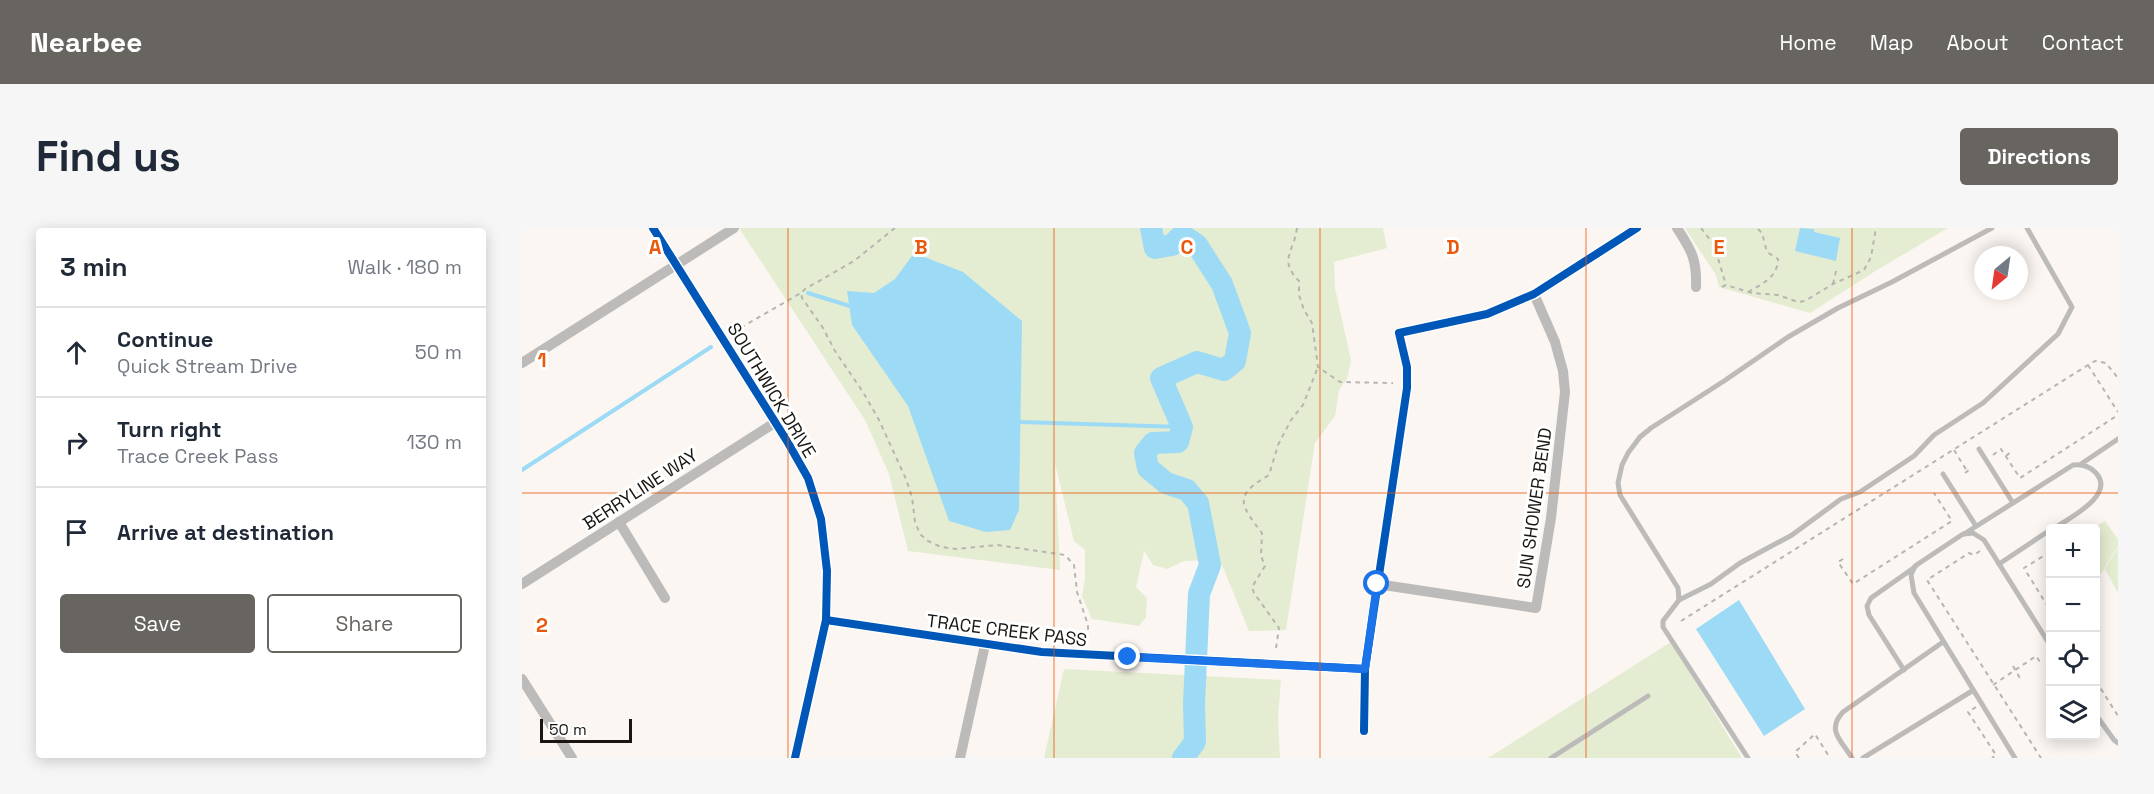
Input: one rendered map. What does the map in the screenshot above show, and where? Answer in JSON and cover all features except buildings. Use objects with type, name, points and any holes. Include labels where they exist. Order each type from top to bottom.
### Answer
[{"type":"street","name":"SOUTHWICK DRIVE","points":[[653,228],[776,422],[808,478],[821,519],[827,571],[826,620],[795,758]]},
{"type":"street","points":[[522,363],[734,228]]},
{"type":"street","points":[[1364,731],[1365,669],[1407,388],[1407,367],[1399,333],[1487,314],[1534,294],[1637,228]]},
{"type":"street","points":[[1677,228],[1689,246],[1697,266],[1696,287]]},
{"type":"street","name":"SUN SHOWER BEND","points":[[1377,584],[1536,608],[1551,518],[1565,392],[1563,371],[1555,342],[1534,294]]},
{"type":"street","name":"BERRYLINE WAY","points":[[522,584],[776,422]]},
{"type":"street","points":[[620,522],[665,598]]},
{"type":"street","name":"TRACE CREEK PASS","points":[[826,620],[1042,652],[1365,669]]},
{"type":"street","points":[[960,758],[986,645]]},
{"type":"street","points":[[522,680],[572,758]]},
{"type":"lane","points":[[1679,600],[1678,588],[1620,495],[1619,476],[1625,459],[1635,443],[1651,428],[1798,332],[1838,308],[1892,282],[1992,228]]},
{"type":"lane","points":[[1748,758],[1664,627],[1663,621],[1679,600],[1697,592],[1740,563],[1792,535],[1841,499],[1860,492],[1914,456],[1934,435],[1983,403],[2058,334],[2072,308],[2027,228]]},
{"type":"lane","points":[[1904,670],[1869,615],[1868,606],[1871,598],[1963,534],[2073,465],[2081,464],[2118,439]]},
{"type":"lane","points":[[1979,449],[2013,503]]},
{"type":"lane","points":[[2060,524],[2096,500],[2100,492],[2100,481],[2096,472],[2081,464]]},
{"type":"lane","points":[[1943,474],[1976,526]]},
{"type":"lane","points":[[1963,534],[1973,533],[1984,540],[2046,639]]},
{"type":"lane","points":[[1999,564],[2046,533]]},
{"type":"lane","points":[[1915,566],[1911,575],[1914,593],[1972,691],[2007,741],[2015,758]]},
{"type":"lane","points":[[1852,758],[1835,731],[1834,725],[1837,719],[1843,712],[1943,642]]},
{"type":"lane","points":[[1863,758],[1972,691]]},
{"type":"lane","points":[[1551,758],[1648,696]]},
{"type":"lane","points":[[2100,721],[2114,741],[2118,743]]},
{"type":"path","points":[[733,332],[854,261],[895,228]]},
{"type":"path","points":[[1276,648],[1279,628],[1252,587],[1265,566],[1261,556],[1262,533],[1248,514],[1243,498],[1247,490],[1269,475],[1278,445],[1291,420],[1303,405],[1318,367],[1312,323],[1299,295],[1299,281],[1290,272],[1287,263],[1297,228]]},
{"type":"path","points":[[1701,228],[1714,244],[1726,285]]},
{"type":"path","points":[[1748,292],[1771,277],[1778,266],[1778,259],[1767,252],[1762,233],[1757,228]]},
{"type":"path","points":[[1722,287],[1726,285],[1748,292],[1778,295],[1798,302],[1805,301],[1833,284],[1864,270],[1873,251],[1876,228]]},
{"type":"path","points":[[1833,284],[1837,267]]},
{"type":"path","points":[[801,293],[879,420],[906,479],[912,497],[915,522],[920,534],[941,547],[956,549],[997,545],[1065,555],[1074,565],[1077,592],[1088,625],[1088,638]]},
{"type":"path","points":[[1681,621],[2095,361],[2106,363],[2118,378]]},
{"type":"path","points":[[1993,455],[2001,449],[2020,478],[2118,414],[2088,365]]},
{"type":"path","points":[[1318,367],[1340,382],[1393,384]]},
{"type":"path","points":[[1954,450],[1968,471]]},
{"type":"path","points":[[2006,456],[2012,451]]},
{"type":"path","points":[[1843,559],[1838,562],[1853,584],[1952,521],[1934,493]]},
{"type":"path","points":[[1980,551],[1974,555],[1969,552],[1927,580],[2041,758]]},
{"type":"path","points":[[2046,554],[2024,568],[2046,604]]},
{"type":"path","points":[[1993,685],[2014,668],[2036,656],[2040,662]]},
{"type":"path","points":[[2014,668],[2021,680]]},
{"type":"path","points":[[2099,686],[2118,716]]},
{"type":"path","points":[[1976,707],[1968,712],[1996,755],[1992,758]]},
{"type":"path","points":[[1799,758],[1795,752],[1815,734],[1830,758]]},
{"type":"green space","points":[[739,228],[1383,228],[1387,248],[1334,262],[1335,288],[1351,360],[1347,379],[1339,390],[1335,416],[1315,443],[1286,630],[1249,631],[1222,565],[1215,560],[1184,561],[1167,569],[1153,565],[1144,551],[1136,587],[1147,598],[1146,617],[1139,626],[1092,619],[1082,596],[1085,550],[1074,541],[1055,464],[1060,570],[908,551],[889,474],[865,420]]},
{"type":"green space","points":[[1685,228],[1948,228],[1810,313],[1719,287],[1716,275]]},
{"type":"green space","points":[[2105,521],[2118,539],[2118,546],[2100,575],[2100,524]]},
{"type":"green space","points":[[2118,547],[2118,593],[2105,569]]},
{"type":"green space","points":[[1671,642],[1742,758],[1488,758]]},
{"type":"green space","points":[[1064,669],[1281,680],[1278,717],[1280,758],[1044,758]]},
{"type":"water","points":[[1800,228],[1814,229],[1814,232],[1840,238],[1836,261],[1795,251]]},
{"type":"water","points":[[914,253],[963,272],[1022,321],[1019,510],[1010,530],[986,532],[949,521],[908,406],[852,325],[847,291],[874,293],[895,279]]},
{"type":"water","points":[[1739,600],[1805,709],[1764,736],[1696,629]]},
{"type":"waterway","points":[[1151,228],[1155,248],[1172,245],[1182,235],[1197,245],[1222,284],[1240,333],[1235,361],[1224,370],[1197,362],[1161,378],[1182,427],[1178,442],[1153,443],[1145,453],[1148,468],[1166,483],[1187,490],[1198,503],[1210,565],[1199,594],[1194,704],[1195,742],[1183,758]]},
{"type":"waterway","points":[[808,293],[853,307]]},
{"type":"waterway","points":[[522,470],[711,347]]},
{"type":"waterway","points":[[1017,420],[1020,422],[1182,427]]},
{"type":"cycle path","points":[[653,228],[787,441],[808,478],[821,519],[827,571],[826,620],[795,758]]},
{"type":"cycle path","points":[[1364,731],[1365,669],[1407,388],[1407,367],[1399,333],[1487,314],[1534,294],[1637,228]]},
{"type":"cycle path","points":[[826,620],[1042,652],[1365,669]]},
{"type":"route","points":[[1128,657],[1365,669],[1377,584]]}]
